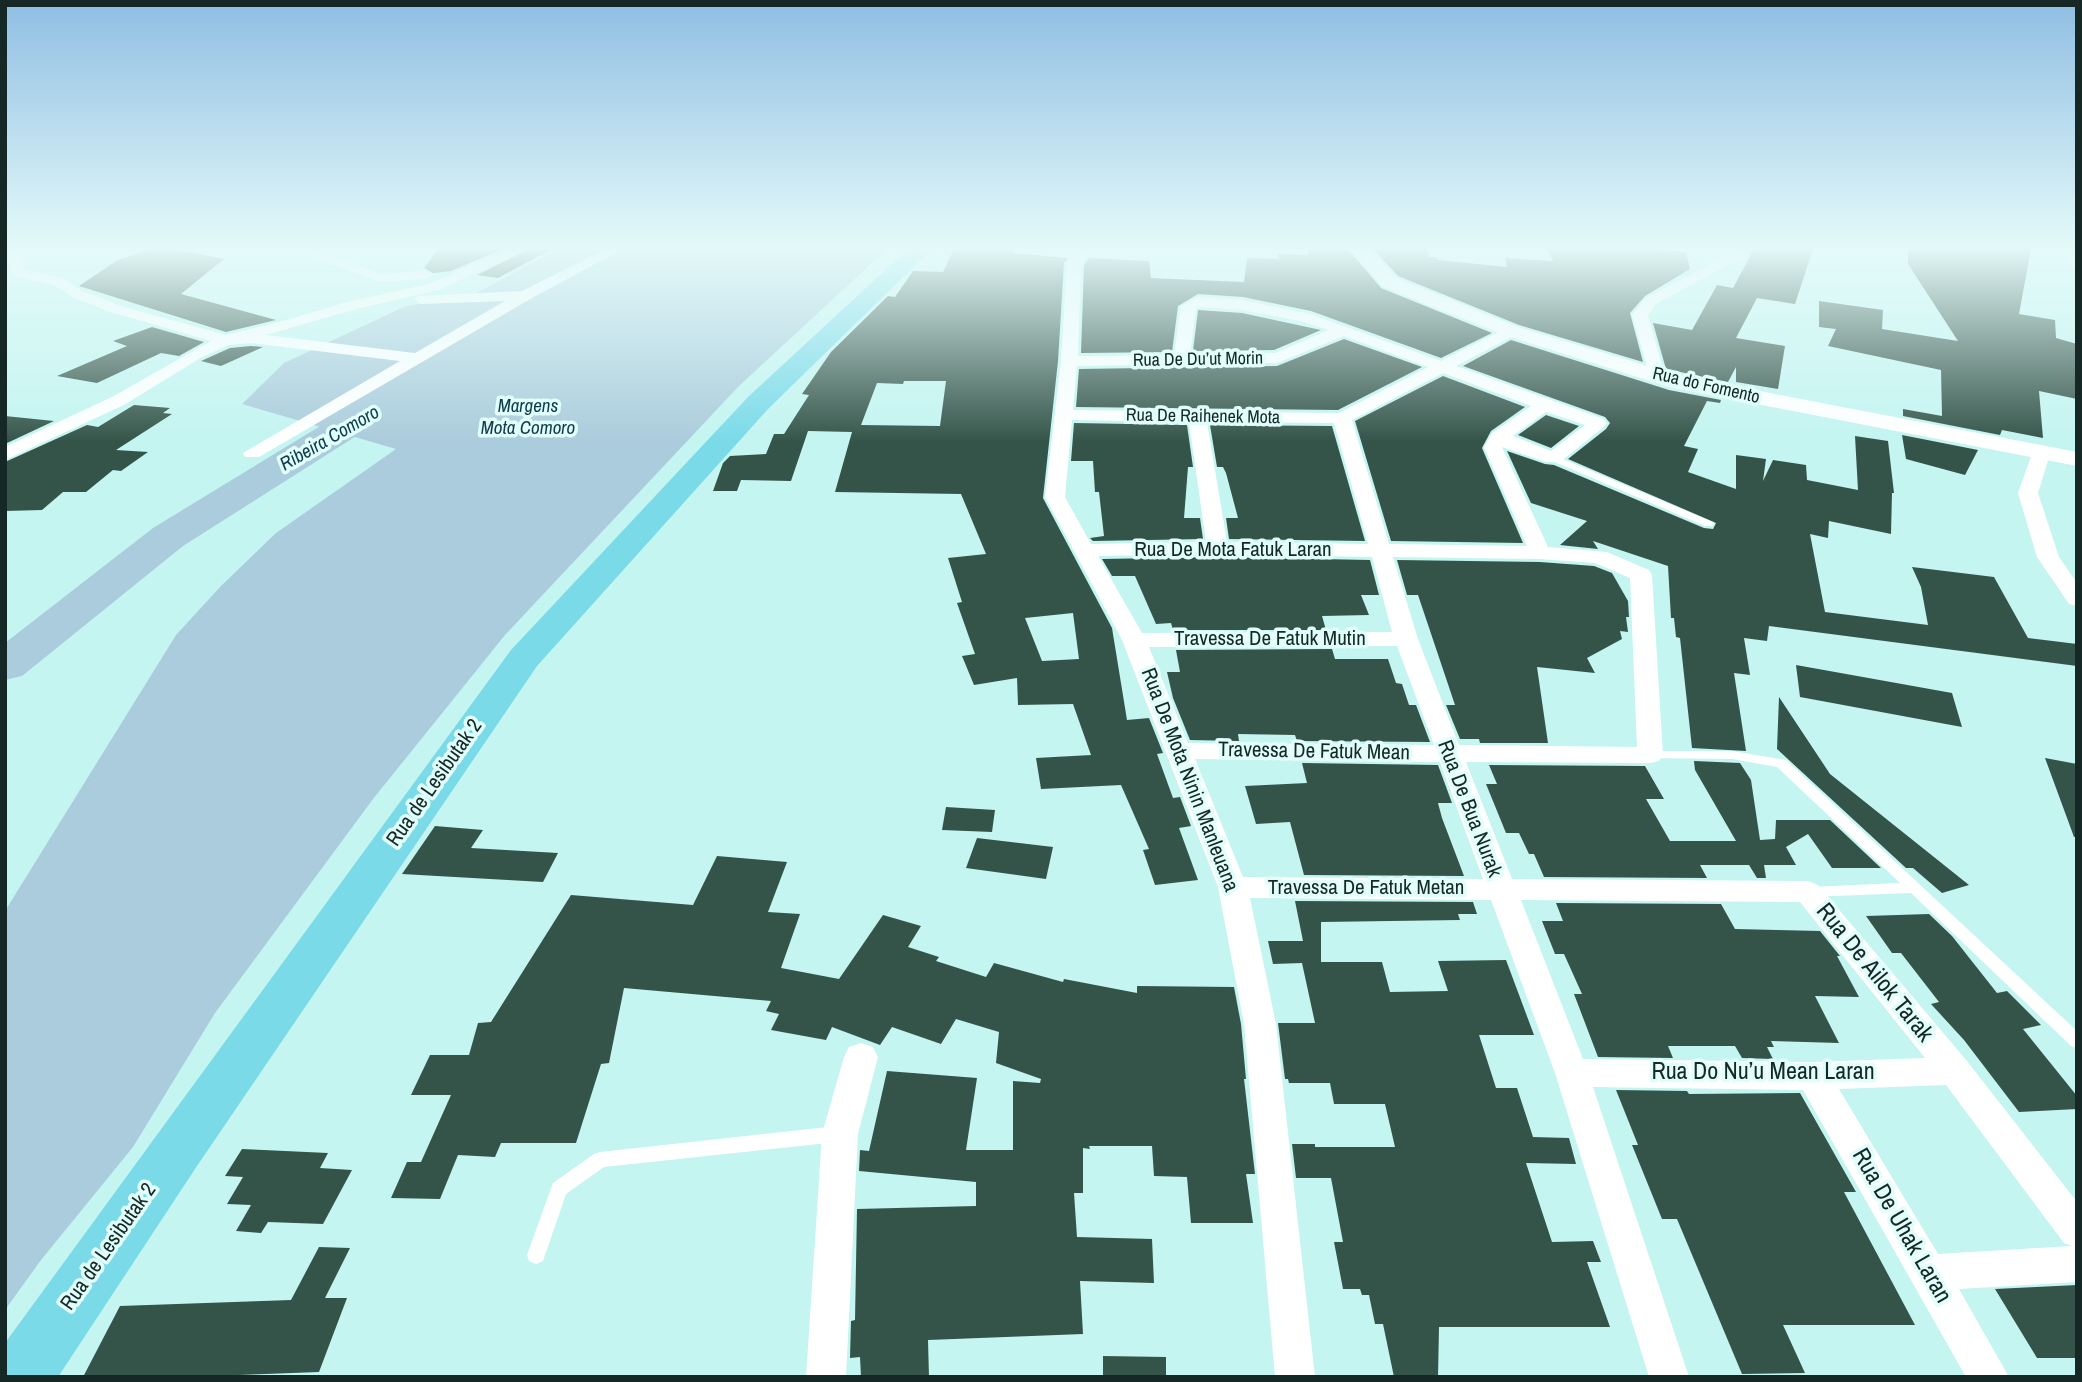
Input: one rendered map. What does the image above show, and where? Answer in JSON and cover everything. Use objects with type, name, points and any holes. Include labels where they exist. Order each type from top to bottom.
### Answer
[{"type":"main road","name":"Rua de Lesibutak 2","points":[[20,1377],[177,1149],[524,658],[758,403],[853,313]]},
{"type":"street","points":[[131,313],[226,340],[251,338],[418,358]]},
{"type":"street","points":[[292,324],[324,313]]},
{"type":"street","points":[[5,454],[118,401],[196,354],[226,340],[347,313]]},
{"type":"street","points":[[252,453],[495,313]]},
{"type":"street","name":"Rua De Mota Ninin Manleuana","points":[[1071,313],[1055,497],[1134,640],[1233,887],[1260,1024],[1295,1377]]},
{"type":"street","points":[[1181,361],[1188,313]]},
{"type":"street","points":[[1286,313],[1344,330],[1598,423],[1553,458],[1499,438]]},
{"type":"street","name":"Rua do Fomento","points":[[1467,313],[1511,331],[1677,382],[2077,459]]},
{"type":"street","points":[[1641,313],[1657,376]]},
{"type":"street","name":"Rua De Du’ut Morin","points":[[1069,361],[1277,358],[1344,330]]},
{"type":"street","points":[[1342,418],[1511,331]]},
{"type":"street","points":[[1539,554],[1493,447],[1499,438],[1544,405]]},
{"type":"street","name":"Rua De Raihenek Mota","points":[[1064,415],[1342,418]]},
{"type":"street","points":[[1197,418],[1217,548]]},
{"type":"street","name":"Rua De Bua Nurak","points":[[1342,418],[1406,639],[1572,1073],[1669,1377]]},
{"type":"street","points":[[2042,451],[2028,493],[2048,557],[2077,599]]},
{"type":"street","name":"Rua De Mota Fatuk Laran","points":[[1085,550],[1217,548],[1600,556],[1641,575],[1650,755]]},
{"type":"street","name":"Travessa De Fatuk Mutin","points":[[1134,640],[1406,639]]},
{"type":"street","name":"Travessa De Fatuk Mean","points":[[1179,751],[1650,755]]},
{"type":"street","name":"Travessa De Fatuk Metan","points":[[1233,887],[1500,888]]},
{"type":"street","name":"Rua De Ailok Tarak","points":[[1500,888],[1808,892],[1955,1071],[2077,1231]]},
{"type":"street","points":[[826,1377],[840,1134],[860,1058]]},
{"type":"street","name":"Rua Do Nu’u Mean Laran","points":[[1572,1073],[1813,1076],[1955,1071]]},
{"type":"street","name":"Rua De Uhak Laran","points":[[1813,1076],[1989,1377]]},
{"type":"street","points":[[1930,1273],[2077,1264]]},
{"type":"lane","points":[[1553,458],[1709,524]]},
{"type":"lane","points":[[1650,755],[1732,755],[1781,763],[2077,1041]]},
{"type":"lane","points":[[1808,892],[1913,888]]},
{"type":"lane","points":[[536,1255],[559,1189],[600,1160],[840,1134]]},
{"type":"water","name":"Margens Mota Comoro","points":[[390,313],[817,313],[738,387],[505,635],[373,799],[215,1013],[133,1147],[41,1260],[5,1310],[5,911],[176,635],[221,586],[276,533],[396,449],[242,404],[284,363]]},
{"type":"building","points":[[167,313],[252,313],[276,320],[226,332]]},
{"type":"building","points":[[870,313],[1061,313],[1043,498],[1112,628],[1127,720],[1149,718],[1163,753],[1157,754],[1173,798],[1180,797],[1191,826],[1179,828],[1198,880],[1155,885],[1143,850],[1149,849],[1121,785],[1041,789],[1036,758],[1091,755],[1073,704],[1018,705],[1017,678],[974,685],[962,656],[975,654],[957,603],[962,602],[948,558],[986,554],[961,494],[835,492],[852,432],[808,431],[791,481],[741,480],[737,491],[713,491],[723,463],[730,456],[766,454],[774,434],[784,434],[809,395],[802,394],[831,352]],"holes":[[[946,381],[940,426],[861,425],[877,383]],[[1073,613],[1079,659],[1042,661],[1025,618]]]},
{"type":"building","points":[[1082,313],[1177,313],[1172,352],[1081,353]]},
{"type":"building","points":[[1198,313],[1244,313],[1321,330],[1274,350],[1193,351]]},
{"type":"building","points":[[1318,313],[1444,313],[1492,333],[1441,358]]},
{"type":"building","points":[[1491,313],[1630,313],[1643,362],[1519,325]]},
{"type":"building","points":[[1701,313],[1749,313],[1736,338],[1785,346],[1778,389],[1736,382],[1736,367],[1728,382],[1666,369],[1653,323],[1692,330]]},
{"type":"building","points":[[1819,313],[1883,313],[1882,329],[1958,341],[1940,313],[2019,313],[2055,320],[2056,338],[2077,344],[2077,399],[2039,391],[2043,438],[2002,430],[2000,435],[1903,416],[1903,409],[1942,416],[1941,370],[1828,346],[1836,329],[1819,327]]},
{"type":"building","points":[[152,327],[204,342],[179,356],[161,353],[97,383],[57,376],[127,346],[113,341]]},
{"type":"building","points":[[1344,339],[1422,367],[1338,410],[1076,407],[1079,369],[1277,366]]},
{"type":"building","points":[[1511,340],[1669,390],[1721,400],[1720,403],[1707,401],[1684,446],[1698,449],[1688,472],[1736,489],[1736,455],[1766,459],[1763,481],[1773,460],[1806,465],[1807,480],[1858,490],[1855,436],[1888,441],[1894,493],[1891,534],[1829,521],[1828,538],[1810,534],[1825,612],[1928,625],[1921,587],[1912,567],[1994,577],[2028,638],[2077,644],[2077,666],[1769,626],[1767,641],[1744,638],[1750,675],[1734,673],[1746,751],[1692,748],[1680,638],[1676,637],[1674,618],[1671,618],[1668,566],[1593,541],[1598,549],[1560,545],[1587,521],[1531,503],[1507,451],[1554,465],[1704,528],[1713,529],[1716,523],[1568,459],[1606,429],[1610,423],[1605,417],[1463,366]]},
{"type":"building","points":[[263,347],[221,366],[201,361],[230,348]]},
{"type":"building","points":[[1443,376],[1525,407],[1491,431],[1482,448],[1523,543],[1391,541],[1355,421]]},
{"type":"building","points":[[134,405],[170,408],[163,413],[172,414],[116,450],[148,452],[121,471],[113,470],[86,492],[63,492],[42,510],[5,511],[5,462],[87,425],[98,427]]},
{"type":"building","points":[[1546,415],[1579,426],[1551,448],[1518,435]]},
{"type":"building","points":[[5,416],[54,421],[5,444]]},
{"type":"building","points":[[1074,423],[1187,425],[1193,467],[1188,467],[1184,518],[1200,518],[1203,539],[1093,541],[1090,538],[1104,536],[1099,492],[1095,492],[1093,461],[1071,461]]},
{"type":"building","points":[[1210,425],[1332,426],[1365,541],[1229,539],[1226,518],[1238,518],[1226,473],[1223,467],[1217,467]]},
{"type":"building","points":[[1902,435],[1978,450],[1965,475],[1906,459]]},
{"type":"building","points":[[1217,557],[1370,560],[1379,595],[1361,595],[1369,615],[1322,616],[1326,630],[1173,630],[1171,623],[1156,624],[1135,576],[1112,576],[1102,559]]},
{"type":"building","points":[[1397,560],[1540,562],[1594,566],[1612,573],[1628,601],[1628,632],[1620,631],[1622,639],[1587,658],[1595,673],[1537,667],[1548,743],[1480,743],[1479,739],[1460,739],[1446,705],[1455,705],[1418,595],[1407,595]]},
{"type":"building","points":[[1332,649],[1335,659],[1388,659],[1396,683],[1402,684],[1409,705],[1416,705],[1430,742],[1297,741],[1295,735],[1238,734],[1239,741],[1190,740],[1173,698],[1167,672],[1180,672],[1176,650]]},
{"type":"building","points":[[1796,665],[1952,693],[1962,727],[1800,697]]},
{"type":"building","points":[[1779,697],[1830,774],[1969,885],[1942,893],[1913,868],[1906,868],[1777,749]]},
{"type":"building","points":[[2045,758],[2077,764],[2077,837],[2074,837]]},
{"type":"building","points":[[1694,761],[1740,763],[1751,780],[1760,840],[1775,839],[1776,820],[1830,820],[1881,868],[1832,868],[1808,834],[1786,847],[1796,865],[1764,865],[1766,878],[1757,878],[1749,865],[1700,865],[1707,878],[1544,877],[1534,854],[1529,854],[1519,833],[1506,833],[1486,784],[1497,784],[1489,765],[1645,766],[1664,799],[1646,799],[1670,841],[1736,841],[1695,770]]},
{"type":"building","points":[[1302,763],[1438,765],[1452,803],[1438,803],[1464,876],[1304,875],[1290,822],[1256,824],[1245,786],[1307,783]]},
{"type":"building","points":[[946,807],[995,810],[992,832],[942,830]]},
{"type":"building","points":[[435,826],[483,830],[471,848],[558,853],[543,882],[402,874]]},
{"type":"building","points":[[977,838],[1053,847],[1046,879],[966,868]]},
{"type":"building","points":[[717,856],[787,862],[768,912],[800,914],[781,968],[839,979],[883,915],[921,926],[908,947],[939,957],[936,961],[986,977],[994,963],[1063,982],[1064,979],[1137,993],[1137,986],[1234,987],[1241,1024],[1244,1079],[1255,1174],[1246,1174],[1253,1223],[1191,1223],[1187,1177],[1154,1176],[1152,1146],[1083,1148],[1083,1193],[1074,1193],[1077,1237],[1152,1239],[1154,1283],[1080,1281],[1083,1334],[928,1340],[929,1377],[861,1377],[860,1357],[850,1358],[851,1321],[855,1320],[857,1209],[976,1206],[976,1182],[859,1171],[860,1150],[869,1151],[887,1071],[977,1078],[966,1150],[1013,1150],[1013,1081],[1040,1083],[1041,1079],[996,1063],[999,1032],[956,1019],[941,1044],[892,1027],[880,1045],[832,1027],[826,1040],[771,1030],[779,1014],[766,1011],[771,1001],[624,988],[609,1063],[601,1064],[576,1143],[501,1143],[495,1157],[458,1155],[440,1199],[391,1198],[407,1162],[421,1162],[451,1095],[411,1095],[430,1055],[469,1055],[478,1023],[491,1022],[571,895],[693,905]]},
{"type":"building","points":[[1295,901],[1473,902],[1477,914],[1458,914],[1460,920],[1321,922],[1321,962],[1382,962],[1390,992],[1448,991],[1438,961],[1506,960],[1534,1035],[1479,1035],[1496,1088],[1517,1088],[1533,1137],[1569,1138],[1576,1164],[1526,1163],[1552,1242],[1593,1241],[1601,1262],[1587,1262],[1610,1327],[1439,1327],[1438,1377],[1394,1377],[1383,1324],[1375,1324],[1369,1295],[1362,1295],[1360,1289],[1343,1289],[1334,1242],[1343,1242],[1331,1178],[1296,1178],[1292,1144],[1315,1144],[1315,1147],[1395,1147],[1385,1104],[1334,1104],[1330,1083],[1289,1083],[1288,1079],[1285,1079],[1278,1023],[1315,1023],[1302,963],[1273,964],[1268,941],[1303,941]]},
{"type":"building","points":[[1556,903],[1721,904],[1735,929],[1820,931],[1840,956],[1837,956],[1859,997],[1815,996],[1839,1043],[1771,1041],[1774,1047],[1767,1047],[1773,1059],[1742,1058],[1735,1046],[1668,1046],[1673,1058],[1598,1057],[1574,994],[1582,994],[1564,954],[1555,954],[1542,921],[1563,921]]},
{"type":"building","points":[[1929,914],[1952,936],[1997,993],[2007,991],[2041,1025],[2023,1029],[2077,1096],[2077,1109],[2019,1112],[1964,1040],[1931,1004],[1939,1002],[1901,953],[1892,953],[1866,916]]},
{"type":"building","points":[[1616,1090],[1687,1091],[1689,1094],[1800,1093],[1856,1192],[1844,1192],[1915,1325],[1783,1325],[1805,1373],[1742,1374],[1677,1219],[1662,1219],[1632,1145],[1638,1145]]},
{"type":"building","points":[[242,1149],[328,1153],[320,1168],[352,1170],[323,1224],[268,1222],[261,1233],[236,1231],[251,1205],[227,1204],[243,1177],[225,1176]]},
{"type":"building","points":[[319,1247],[350,1248],[325,1298],[347,1298],[319,1372],[186,1377],[83,1377],[120,1306],[291,1300]]},
{"type":"building","points":[[2077,1285],[2077,1358],[2037,1358],[1995,1289]]},
{"type":"building","points":[[1103,1356],[1166,1357],[1166,1377],[1103,1377]]},
{"type":"waterway","name":"Ribeira Comoro","points":[[5,666],[168,537],[348,425],[398,401]]}]
